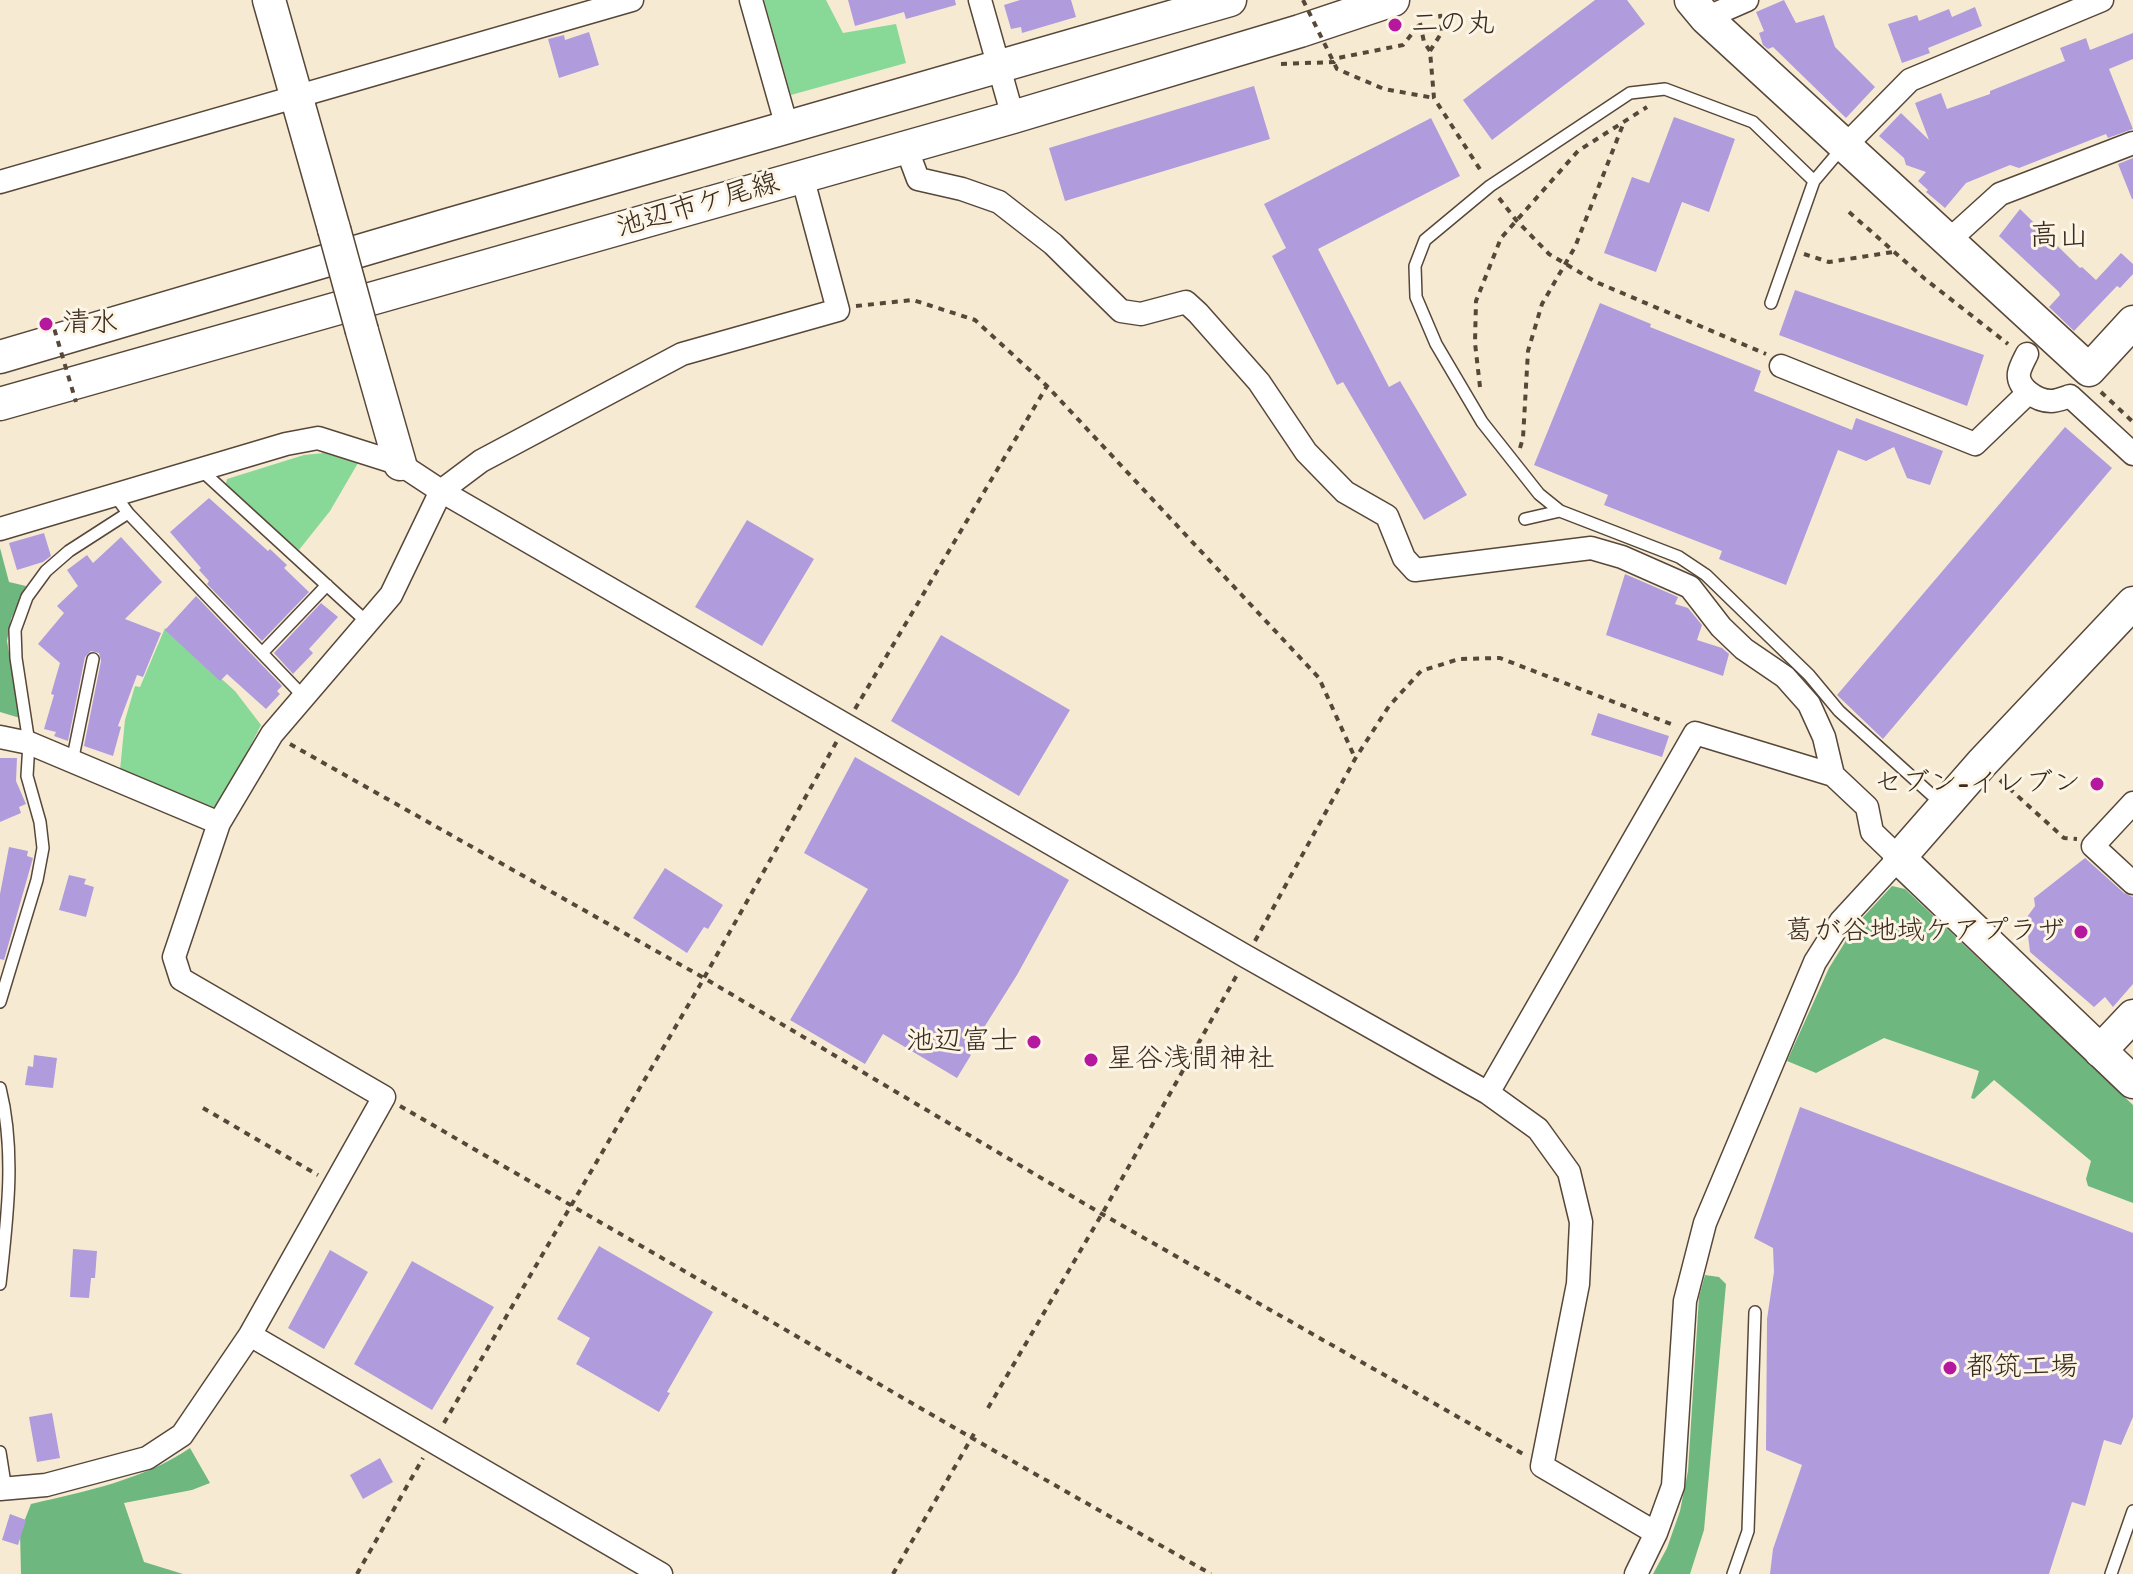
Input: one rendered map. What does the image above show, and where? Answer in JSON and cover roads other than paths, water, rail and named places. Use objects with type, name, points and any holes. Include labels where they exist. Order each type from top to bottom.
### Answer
[{"type":"street","points":[[269,0],[400,464]]},
{"type":"street","points":[[0,182],[297,97],[560,10],[632,0]]},
{"type":"street","points":[[751,0],[787,127]]},
{"type":"street","points":[[980,0],[1013,117]]},
{"type":"street","name":"池辺市ケ尾線","points":[[0,357],[1230,0]]},
{"type":"street","name":"池辺市ケ尾線","points":[[0,404],[1013,117],[1393,0]]},
{"type":"street","points":[[1699,9],[1747,0]]},
{"type":"street","points":[[1844,147],[1910,80],[2102,0]]},
{"type":"street","points":[[1699,9],[1844,147],[2089,370],[2133,322]]},
{"type":"street","points":[[1947,242],[2000,194],[2133,143]]},
{"type":"street","points":[[906,147],[918,179],[999,202],[1053,244],[1121,311],[1141,314],[1186,302],[1259,382],[1306,452],[1345,492],[1387,516],[1404,558],[1415,570],[1591,548],[1622,557],[1690,587],[1721,627],[1744,649],[1785,677],[1809,704],[1824,737],[1833,775]]},
{"type":"street","points":[[3,1489],[46,1485],[147,1458],[182,1435],[250,1335],[384,1097],[181,979],[174,957],[219,823],[272,734],[391,595],[441,491],[481,461],[682,354],[838,310],[802,176]]},
{"type":"street","points":[[2027,354],[2019,372],[2020,382],[2028,393],[2041,400],[2053,401],[2070,396],[2133,454]]},
{"type":"street","points":[[1781,366],[1975,444],[2028,393]]},
{"type":"street","points":[[0,529],[114,493],[286,444],[318,438],[400,464],[441,491],[1247,957],[1488,1093],[1538,1129],[1569,1172],[1581,1222],[1578,1284],[1542,1466],[1656,1533]]},
{"type":"street","points":[[1636,1574],[1656,1533],[1673,1486],[1685,1301],[1705,1223],[1815,962],[1841,921],[1982,763],[2133,603]]},
{"type":"street","points":[[1488,1093],[1695,733],[1833,775],[1867,807],[1872,832],[2133,1082]]},
{"type":"street","points":[[0,737],[29,743],[219,823]]},
{"type":"street","points":[[2133,803],[2093,846],[2133,883]]},
{"type":"street","points":[[2100,1051],[2133,1016]]},
{"type":"street","points":[[250,1335],[661,1574]]},
{"type":"lane","points":[[1814,181],[1753,122],[1665,89],[1630,93],[1490,186],[1425,240],[1415,266],[1416,297],[1436,344],[1482,422],[1539,494],[1560,511],[1679,557],[1706,575],[1809,675],[1839,711],[1944,806]]},
{"type":"lane","points":[[1771,303],[1814,181],[1844,147]]},
{"type":"lane","points":[[201,470],[369,624]]},
{"type":"lane","points":[[114,493],[128,513],[304,698]]},
{"type":"lane","points":[[1525,519],[1560,511]]},
{"type":"lane","points":[[0,1002],[37,880],[43,848],[40,822],[27,776],[29,743],[16,658],[15,630],[27,597],[46,571],[69,551],[128,513]]},
{"type":"lane","points":[[262,653],[327,585]]},
{"type":"lane","points":[[72,762],[93,659]]},
{"type":"lane","points":[[0,1088],[5,1107],[9,1168],[0,1284]]},
{"type":"lane","points":[[1733,1574],[1748,1531],[1755,1312]]},
{"type":"lane","points":[[0,1452],[3,1489]]},
{"type":"lane","points":[[2111,1574],[2133,1511]]},
{"type":"place","name":"二の丸","points":[[1395,25]]},
{"type":"place","name":"清水","points":[[46,324]]},
{"type":"place","name":"セブン-イレブン","points":[[2097,784]]},
{"type":"place","name":"葛が谷地域ケアプラザ","points":[[2081,932]]},
{"type":"place","name":"池辺富士","points":[[1034,1042]]},
{"type":"place","name":"星谷浅間神社","points":[[1091,1060]]},
{"type":"place","name":"都筑工場","points":[[1950,1368]]},
{"type":"district","name":"高山","points":[[2059,237]]}]
